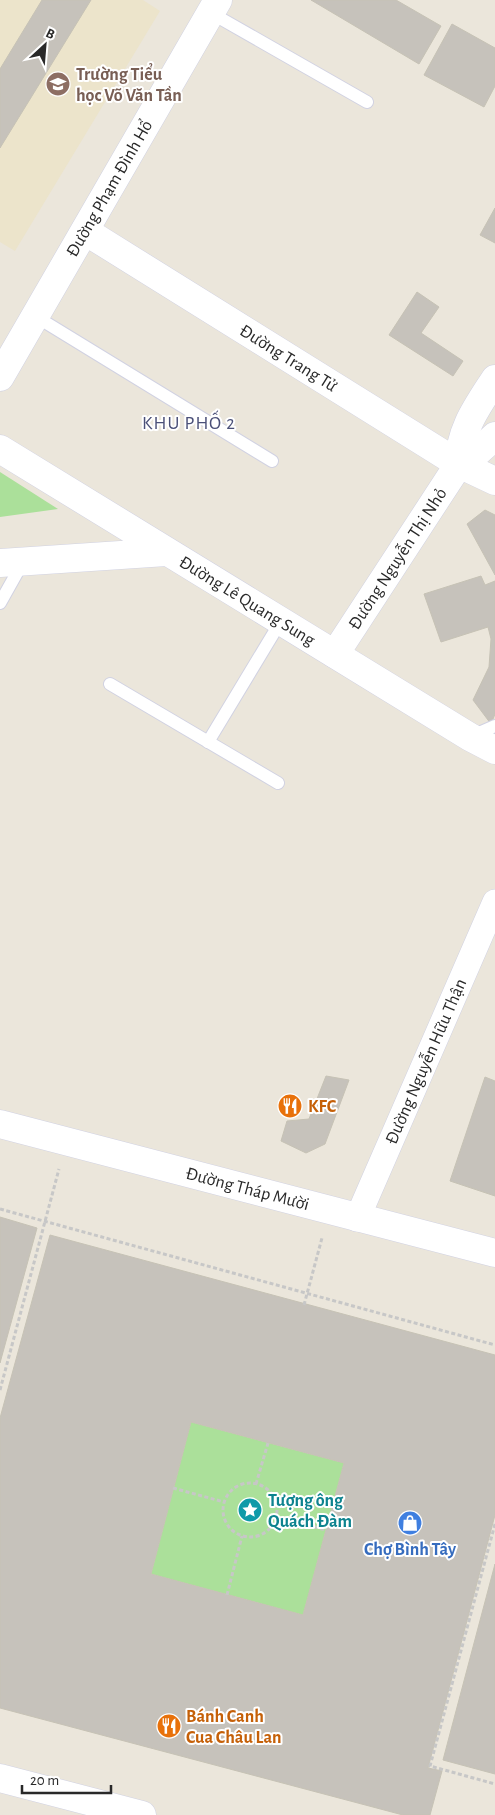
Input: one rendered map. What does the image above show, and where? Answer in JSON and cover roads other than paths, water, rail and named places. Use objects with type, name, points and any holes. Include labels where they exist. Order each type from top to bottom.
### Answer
[{"type":"main road","name":"Đường Phạm Đình Hổ","points":[[0,377],[215,6]]},
{"type":"main road","name":"Đường Trang Tử","points":[[85,231],[459,464],[495,481]]},
{"type":"main road","name":"Đường Nguyễn Thị Nhỏ","points":[[459,464],[459,448],[463,434],[495,379]]},
{"type":"main road","name":"Đường Nguyễn Thị Nhỏ","points":[[335,654],[459,464],[473,456],[495,436]]},
{"type":"main road","name":"Đường Lê Quang Sung","points":[[0,449],[470,737],[495,750]]},
{"type":"main road","points":[[11,562],[166,552]]},
{"type":"main road","name":"Đường Tháp Mười","points":[[0,1124],[495,1254]]},
{"type":"main road","points":[[0,1778],[142,1815]]},
{"type":"street","name":"Đường Nguyễn Hữu Thận","points":[[357,1218],[495,902]]},
{"type":"lane","points":[[215,6],[367,102]]},
{"type":"lane","points":[[35,316],[272,461]]},
{"type":"lane","points":[[0,603],[11,562]]},
{"type":"lane","points":[[208,742],[281,621]]},
{"type":"lane","points":[[110,684],[278,783]]},
{"type":"lane","points":[[470,737],[495,726]]},
{"type":"place","name":"Trường Tiểu học Võ Văn Tần","points":[[58,84]]},
{"type":"place","name":"KFC","points":[[290,1106]]},
{"type":"place","name":"Tượng ông Quách Đàm","points":[[250,1510]]},
{"type":"place","name":"Chợ Bình Tây","points":[[410,1523]]},
{"type":"place","name":"Bánh Canh Cua Châu Lan","points":[[169,1726]]},
{"type":"district","name":"KHU PHỐ 2","points":[[189,422]]}]
